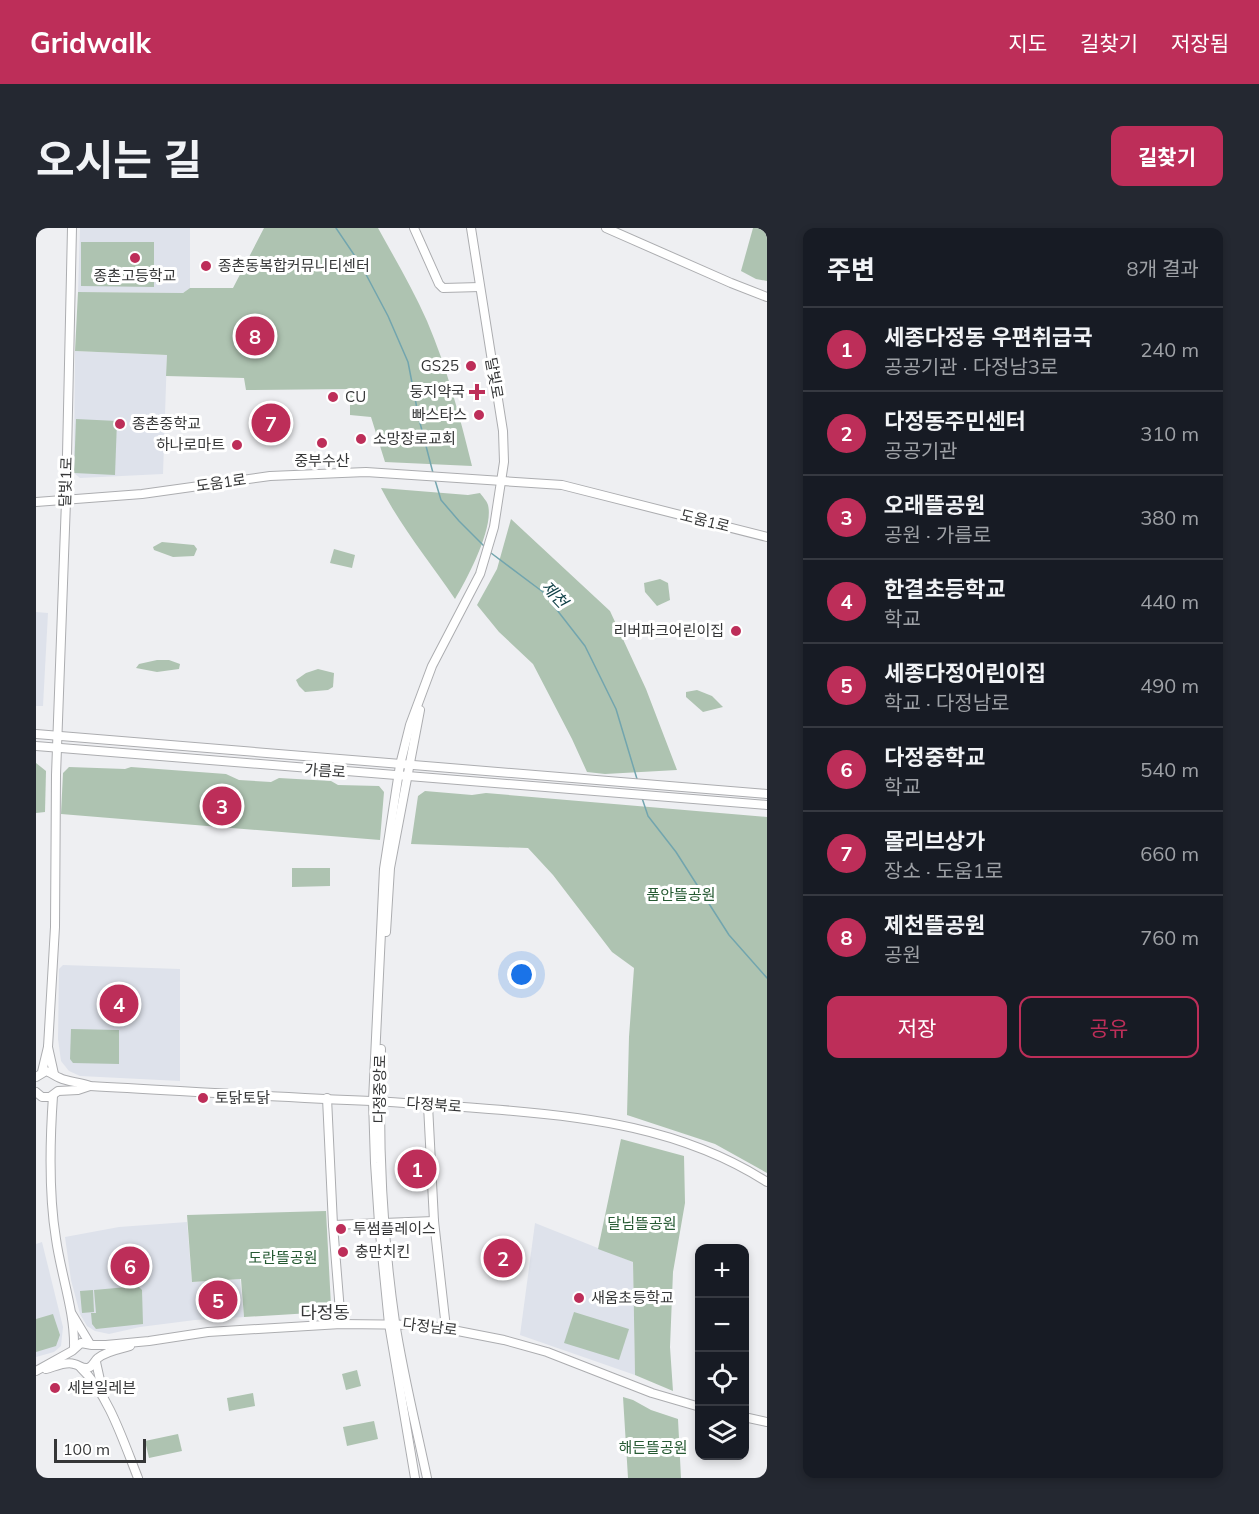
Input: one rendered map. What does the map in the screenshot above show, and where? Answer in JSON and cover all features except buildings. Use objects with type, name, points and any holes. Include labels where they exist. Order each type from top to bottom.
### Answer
[{"type":"street","name":"달빛1로","points":[[48,1047],[55,927],[57,736],[66,501],[72,228]]},
{"type":"street","points":[[414,228],[439,284],[443,288],[480,287]]},
{"type":"street","name":"달빛로","points":[[421,699],[432,666],[480,574],[494,527],[502,481],[503,431],[471,228]]},
{"type":"street","points":[[606,228],[767,297]]},
{"type":"street","name":"도움1로","points":[[36,502],[142,494],[270,476],[366,472],[562,485],[767,537]]},
{"type":"street","points":[[400,765],[410,725],[421,699]]},
{"type":"street","name":"다정중앙로","points":[[376,1101],[390,868],[418,729],[421,699]]},
{"type":"street","name":"가름로","points":[[36,734],[767,794]]},
{"type":"street","name":"가름로","points":[[36,746],[767,806]]},
{"type":"street","name":"다정중앙로","points":[[400,765],[384,869],[376,1101],[382,1223],[392,1323],[415,1478]]},
{"type":"street","points":[[48,1047],[60,1087],[56,1093],[51,1120],[54,1229],[74,1334],[72,1360],[92,1378],[109,1410]]},
{"type":"street","points":[[48,1047],[38,1076],[56,1076],[90,1086]]},
{"type":"street","points":[[51,1120],[38,1093],[56,1093],[90,1086]]},
{"type":"street","name":"다정북로","points":[[90,1086],[376,1101],[551,1114],[612,1122],[642,1129],[720,1156],[767,1182]]},
{"type":"street","points":[[327,1098],[333,1225],[341,1324]]},
{"type":"street","points":[[428,1105],[434,1221],[446,1328]]},
{"type":"street","points":[[333,1225],[434,1221]]},
{"type":"street","points":[[70,1310],[97,1354],[97,1376],[138,1478]]},
{"type":"street","name":"다정중앙로","points":[[392,1323],[427,1478]]},
{"type":"street","name":"다정남로","points":[[149,1341],[208,1332],[341,1324],[392,1323],[446,1328],[547,1352],[651,1393],[696,1406]]},
{"type":"street","points":[[36,1372],[81,1343],[91,1345],[149,1341]]},
{"type":"street","points":[[36,1372],[63,1364],[92,1366],[96,1360],[110,1352],[149,1341]]},
{"type":"street","points":[[749,1418],[767,1422]]},
{"type":"shaded area","name":"종촌고등학교","points":[[80,228],[190,228],[190,288],[183,293],[78,292]]},
{"type":"shaded area","name":"종촌중학교","points":[[75,351],[167,355],[163,474],[80,478],[74,473]]},
{"type":"shaded area","points":[[36,612],[48,613],[43,706],[36,706]]},
{"type":"shaded area","points":[[63,965],[180,969],[180,1081],[80,1076],[69,1071],[61,1061],[58,1039],[59,969]]},
{"type":"shaded area","points":[[187,1222],[192,1282],[240,1279],[244,1317],[195,1320],[140,1327],[109,1334],[95,1331],[87,1326],[80,1314],[71,1280],[65,1237],[119,1227]]},
{"type":"shaded area","name":"새움초등학교","points":[[535,1223],[633,1262],[635,1375],[520,1335]]},
{"type":"shaded area","points":[[42,1242],[63,1327],[61,1346],[54,1352],[36,1357],[36,1244]]},
{"type":"green space","points":[[264,228],[378,228],[427,321],[441,357],[472,466],[385,462],[371,417],[350,415],[350,389],[246,390],[244,378],[166,376],[167,355],[75,351],[78,292],[183,293],[190,288],[233,288]]},
{"type":"green space","points":[[753,228],[767,228],[767,281],[756,279],[741,271]]},
{"type":"green space","points":[[81,242],[154,242],[154,287],[81,286]]},
{"type":"green space","points":[[76,419],[117,421],[115,475],[74,473]]},
{"type":"green space","points":[[381,488],[468,495],[480,493],[486,500],[489,515],[483,540],[455,599],[407,531]]},
{"type":"green space","points":[[511,519],[610,611],[646,689],[677,770],[605,774],[587,772],[533,664],[499,632],[477,605],[497,569]]},
{"type":"green space","points":[[162,542],[194,545],[197,549],[194,556],[173,557],[154,550],[153,547]]},
{"type":"green space","points":[[334,549],[355,555],[352,568],[330,563]]},
{"type":"green space","points":[[660,579],[668,583],[670,600],[657,606],[645,592],[644,583]]},
{"type":"green space","points":[[169,660],[180,664],[179,669],[157,672],[136,668],[139,664]]},
{"type":"green space","points":[[318,669],[334,673],[333,687],[328,690],[305,692],[296,680]]},
{"type":"green space","points":[[697,690],[712,696],[723,707],[703,712],[686,697],[686,692]]},
{"type":"green space","points":[[36,763],[46,771],[45,812],[36,813]]},
{"type":"green space","points":[[69,767],[125,769],[131,767],[226,774],[239,780],[271,782],[279,778],[331,781],[338,785],[379,786],[384,792],[380,840],[61,814],[63,773]]},
{"type":"green space","name":"품안뜰공원","points":[[425,791],[472,795],[486,793],[767,817],[767,1173],[715,1144],[627,1115],[634,968],[612,952],[553,875],[528,848],[411,844],[418,796]]},
{"type":"green space","points":[[292,868],[330,868],[330,886],[292,887]]},
{"type":"green space","points":[[71,1029],[119,1030],[119,1064],[73,1063],[70,1059]]},
{"type":"green space","name":"달님뜰공원","points":[[621,1139],[684,1156],[685,1203],[673,1272],[670,1347],[673,1391],[635,1375],[633,1262],[598,1249]]},
{"type":"green space","name":"도란뜰공원","points":[[326,1211],[331,1306],[327,1312],[244,1317],[241,1279],[192,1282],[187,1215]]},
{"type":"green space","points":[[138,1286],[142,1290],[143,1324],[96,1329],[92,1324],[91,1313],[96,1313],[94,1290]]},
{"type":"green space","points":[[93,1290],[94,1312],[82,1313],[80,1291]]},
{"type":"green space","points":[[574,1312],[629,1329],[619,1360],[564,1343]]},
{"type":"green space","points":[[53,1314],[60,1335],[56,1346],[36,1352],[36,1319]]},
{"type":"green space","points":[[357,1370],[361,1386],[346,1390],[342,1374]]},
{"type":"green space","points":[[253,1393],[255,1406],[229,1411],[227,1398]]},
{"type":"green space","name":"해든뜰공원","points":[[623,1397],[678,1419],[681,1478],[628,1478]]},
{"type":"green space","points":[[374,1421],[378,1439],[347,1446],[343,1427]]},
{"type":"green space","points":[[178,1434],[182,1451],[149,1458],[145,1441]]},
{"type":"waterway","name":"제천","points":[[336,228],[361,265],[388,316],[408,362],[433,473]]},
{"type":"waterway","name":"제천","points":[[435,480],[441,500],[485,547]]},
{"type":"waterway","name":"제천","points":[[491,553],[543,592],[585,646],[616,709],[637,779]]},
{"type":"waterway","name":"제천","points":[[642,798],[648,816],[676,852],[729,935],[767,978]]},
{"type":"place","name":"종촌고등학교","points":[[135,258]]},
{"type":"place","name":"종촌동복합커뮤니티센터","points":[[206,266]]},
{"type":"place","name":"제천뜰공원","points":[[255,336]]},
{"type":"place","name":"GS25","points":[[471,366]]},
{"type":"place","name":"둥지약국","points":[[477,392]]},
{"type":"place","name":"CU","points":[[333,397]]},
{"type":"place","name":"빠스타스","points":[[479,415]]},
{"type":"place","name":"몰리브상가","points":[[271,423]]},
{"type":"place","name":"종촌중학교","points":[[120,424]]},
{"type":"place","name":"소망장로교회","points":[[361,439]]},
{"type":"place","name":"중부수산","points":[[322,443]]},
{"type":"place","name":"하나로마트","points":[[237,445]]},
{"type":"place","name":"리버파크어린이집","points":[[736,631]]},
{"type":"place","name":"오래뜰공원","points":[[222,806]]},
{"type":"place","name":"한결초등학교","points":[[119,1004]]},
{"type":"place","name":"토닭토닭","points":[[203,1098]]},
{"type":"place","name":"세종다정동 우편취급국","points":[[417,1169]]},
{"type":"place","name":"투썸플레이스","points":[[341,1229]]},
{"type":"place","name":"충만치킨","points":[[343,1252]]},
{"type":"place","name":"다정동주민센터","points":[[503,1258]]},
{"type":"place","name":"다정중학교","points":[[130,1266]]},
{"type":"place","name":"새움초등학교","points":[[579,1298]]},
{"type":"place","name":"세종다정어린이집","points":[[218,1300]]},
{"type":"place","name":"세븐일레븐","points":[[55,1388]]},
{"type":"district","name":"다정동","points":[[325,1313]]}]
